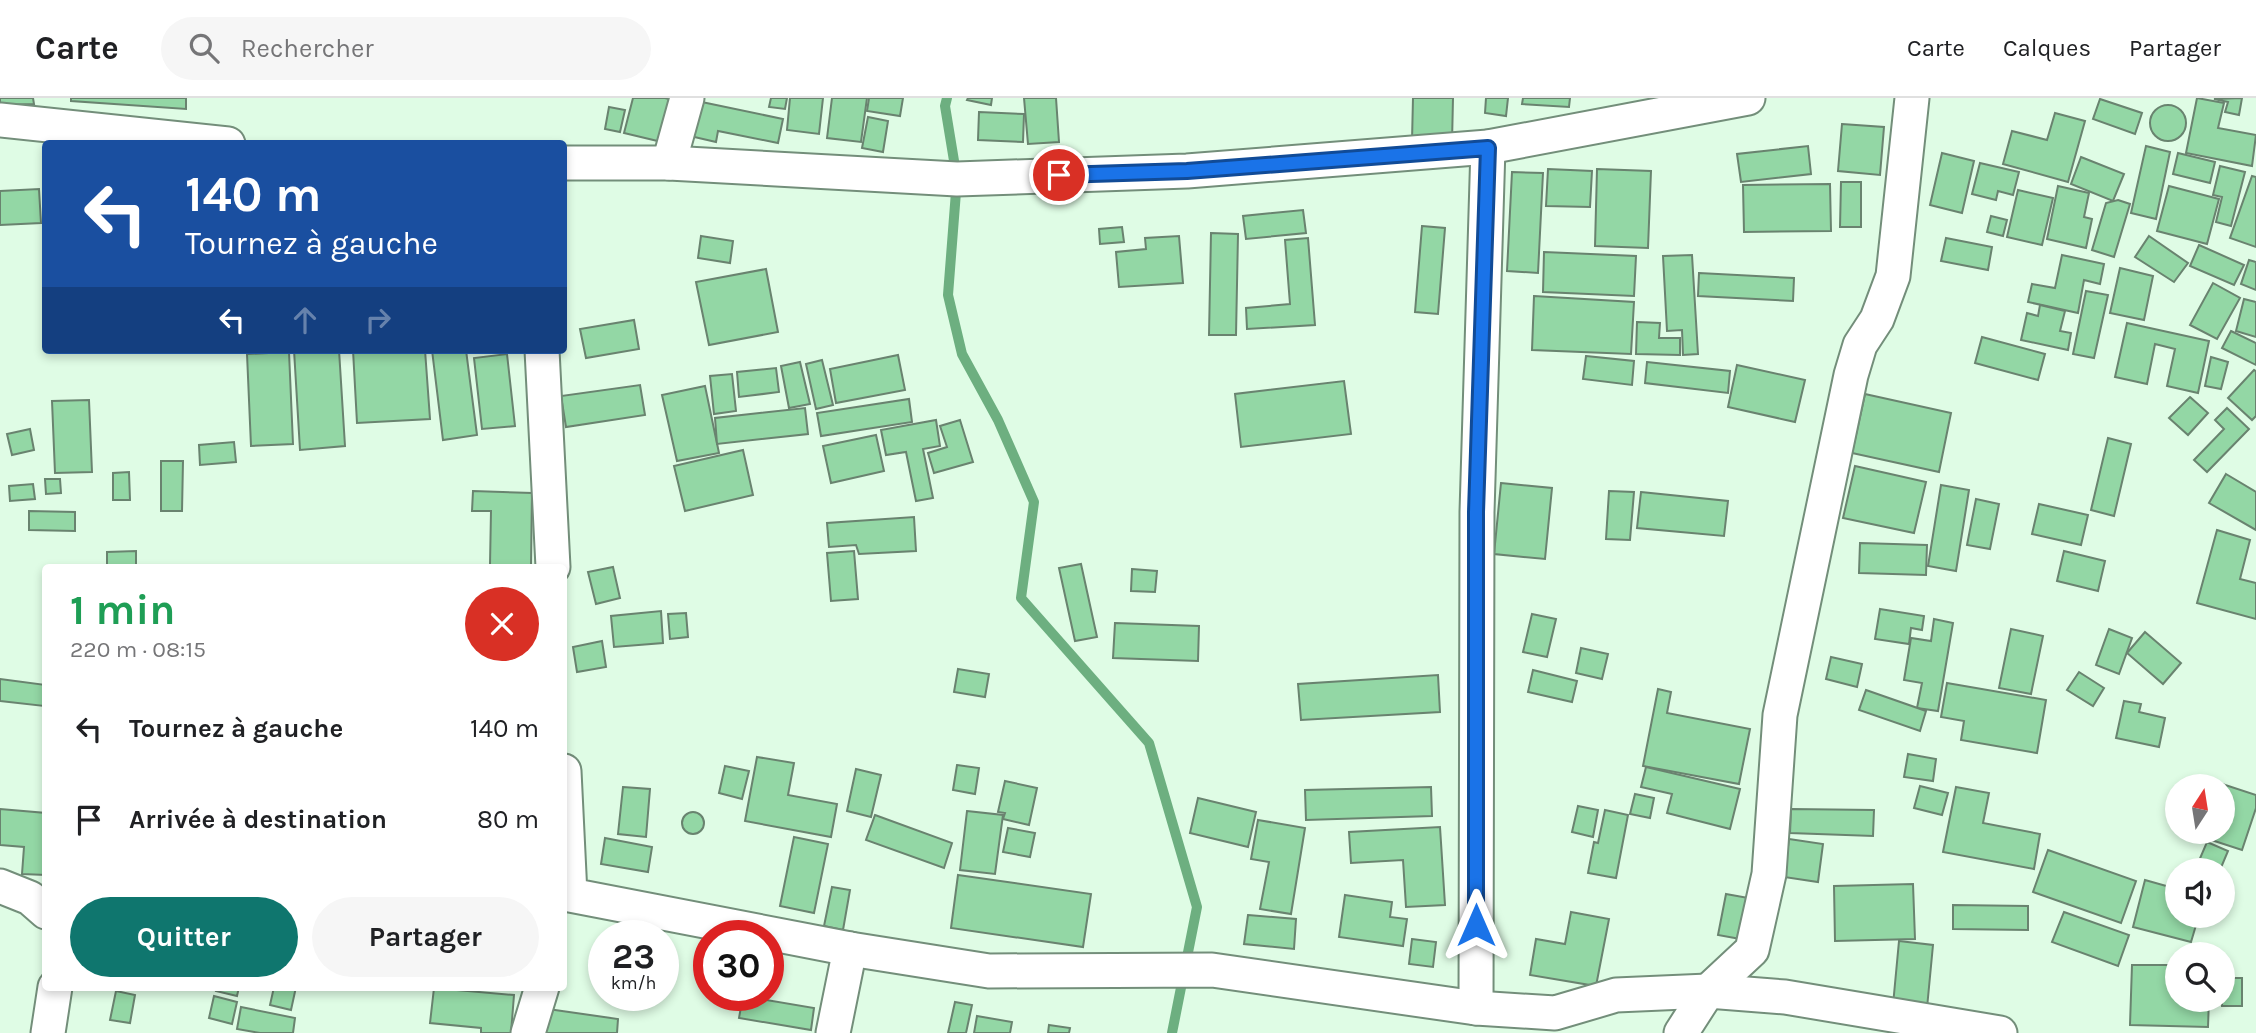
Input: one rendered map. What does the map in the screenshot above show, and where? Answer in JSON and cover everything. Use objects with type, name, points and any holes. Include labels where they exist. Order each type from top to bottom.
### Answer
[{"type":"street","points":[[669,163],[687,98]]},
{"type":"street","points":[[567,163],[669,163],[957,179],[1187,171],[1488,148],[1748,98]]},
{"type":"street","points":[[1681,1033],[1708,991],[1752,950],[1769,874],[1780,715],[1851,375],[1860,345],[1877,319],[1893,276],[1912,98]]},
{"type":"street","points":[[0,120],[190,140]]},
{"type":"street","points":[[1476,1008],[1476,512],[1488,148]]},
{"type":"street","points":[[541,354],[553,564]]},
{"type":"street","points":[[0,886],[30,898],[42,908]]},
{"type":"street","points":[[567,906],[989,971],[1212,970],[1476,1008],[1555,1013],[1616,995],[1708,991],[1785,996],[2000,1033]]},
{"type":"street","points":[[833,1033],[850,949]]},
{"type":"street","points":[[48,1033],[54,991]]},
{"type":"street","points":[[528,1033],[541,991]]},
{"type":"building","points":[[0,98],[33,98],[34,104],[0,105]]},
{"type":"building","points":[[71,98],[186,98],[186,109],[71,101]]},
{"type":"building","points":[[633,98],[665,98],[677,101],[666,143],[624,133]]},
{"type":"building","points":[[771,98],[787,98],[785,109],[769,107]]},
{"type":"building","points":[[790,98],[823,98],[819,134],[787,130]]},
{"type":"building","points":[[832,98],[867,98],[861,142],[827,138]]},
{"type":"building","points":[[869,98],[903,98],[900,116],[867,111]]},
{"type":"building","points":[[992,98],[991,105],[967,100]]},
{"type":"building","points":[[1024,98],[1056,98],[1059,142],[1028,144]]},
{"type":"building","points":[[1413,98],[1453,98],[1452,143],[1412,141]]},
{"type":"building","points":[[1486,98],[1508,98],[1506,116],[1485,113]]},
{"type":"building","points":[[1523,98],[1570,98],[1569,107],[1522,104]]},
{"type":"building","points":[[2197,98],[2224,103],[2218,128],[2256,135],[2252,166],[2186,153]]},
{"type":"building","points":[[2242,98],[2239,115],[2225,112],[2228,102],[2214,99]]},
{"type":"building","points":[[2100,99],[2142,113],[2135,134],[2093,119]]},
{"type":"building","points":[[697,101],[783,119],[778,143],[718,131],[716,142],[690,136]]},
{"type":"building","points":[[2168,105],[2180,111],[2186,123],[2180,135],[2168,141],[2156,135],[2150,123],[2156,111]]},
{"type":"building","points":[[609,107],[625,110],[620,132],[605,129]]},
{"type":"building","points":[[979,112],[1024,114],[1023,142],[978,140]]},
{"type":"building","points":[[2055,113],[2085,121],[2068,182],[2003,164],[2012,131],[2047,140]]},
{"type":"building","points":[[868,117],[888,121],[883,152],[862,148]]},
{"type":"building","points":[[1842,124],[1884,127],[1880,175],[1838,171]]},
{"type":"building","points":[[1808,146],[1811,174],[1741,182],[1737,154]]},
{"type":"building","points":[[2146,146],[2170,152],[2156,219],[2131,213]]},
{"type":"building","points":[[1942,153],[1974,161],[1962,213],[1930,205]]},
{"type":"building","points":[[2178,153],[2215,162],[2210,183],[2173,174]]},
{"type":"building","points":[[2081,157],[2124,174],[2113,201],[2071,184]]},
{"type":"building","points":[[1980,163],[2019,172],[2013,195],[1998,191],[1996,200],[1972,194]]},
{"type":"building","points":[[2220,166],[2245,172],[2231,226],[2216,222],[2222,197],[2213,195]]},
{"type":"building","points":[[1548,169],[1592,171],[1590,207],[1546,206]]},
{"type":"building","points":[[1597,169],[1651,171],[1648,248],[1595,246]]},
{"type":"building","points":[[1512,172],[1543,173],[1538,273],[1507,271]]},
{"type":"building","points":[[2252,176],[2256,177],[2256,247],[2230,238]]},
{"type":"building","points":[[1841,182],[1861,182],[1861,227],[1840,227]]},
{"type":"building","points":[[1830,184],[1831,231],[1744,232],[1743,185]]},
{"type":"building","points":[[2058,186],[2089,193],[2084,217],[2092,219],[2086,248],[2047,239]]},
{"type":"building","points":[[2169,186],[2219,199],[2207,244],[2157,231]]},
{"type":"building","points":[[39,189],[41,223],[0,225],[0,191]]},
{"type":"building","points":[[2018,190],[2053,198],[2042,245],[2007,237]]},
{"type":"building","points":[[2118,200],[2130,204],[2114,257],[2092,250],[2106,203]]},
{"type":"building","points":[[1303,210],[1306,233],[1246,239],[1243,216]]},
{"type":"building","points":[[1991,216],[2007,220],[2003,236],[1987,232]]},
{"type":"building","points":[[1422,226],[1445,228],[1438,314],[1415,312]]},
{"type":"building","points":[[1122,227],[1124,242],[1100,244],[1099,229]]},
{"type":"building","points":[[1211,233],[1238,234],[1236,335],[1209,335]]},
{"type":"building","points":[[701,236],[733,241],[730,263],[698,258]]},
{"type":"building","points":[[1179,236],[1183,283],[1119,287],[1116,252],[1146,249],[1145,238]]},
{"type":"building","points":[[2149,236],[2188,263],[2174,282],[2135,257]]},
{"type":"building","points":[[1308,238],[1315,325],[1247,329],[1246,308],[1290,304],[1285,240]]},
{"type":"building","points":[[1946,238],[1992,247],[1988,270],[1941,261]]},
{"type":"building","points":[[2199,245],[2244,265],[2234,285],[2190,266]]},
{"type":"building","points":[[1544,252],[1636,256],[1634,296],[1543,292]]},
{"type":"building","points":[[1692,255],[1698,354],[1683,355],[1682,330],[1667,331],[1663,256]]},
{"type":"building","points":[[2062,255],[2104,264],[2100,284],[2084,280],[2078,313],[2028,302],[2032,284],[2055,288]]},
{"type":"building","points":[[2249,260],[2256,262],[2256,290],[2241,284]]},
{"type":"building","points":[[2120,268],[2153,276],[2144,320],[2110,313]]},
{"type":"building","points":[[766,269],[778,332],[709,345],[696,282]]},
{"type":"building","points":[[1699,273],[1794,278],[1793,301],[1698,296]]},
{"type":"building","points":[[2213,283],[2240,298],[2217,339],[2190,325]]},
{"type":"building","points":[[2086,291],[2108,295],[2094,358],[2073,354]]},
{"type":"building","points":[[1534,296],[1634,302],[1631,354],[1532,350]]},
{"type":"building","points":[[2244,299],[2256,302],[2256,337],[2236,331]]},
{"type":"building","points":[[2040,305],[2065,311],[2060,331],[2071,333],[2068,350],[2021,340],[2027,313],[2038,316]]},
{"type":"building","points":[[634,320],[639,349],[586,358],[580,329]]},
{"type":"building","points":[[1637,322],[1660,323],[1659,338],[1680,338],[1680,355],[1636,354]]},
{"type":"building","points":[[2127,323],[2209,341],[2198,393],[2167,386],[2175,349],[2155,344],[2147,384],[2115,377]]},
{"type":"building","points":[[2231,331],[2256,343],[2256,365],[2222,348]]},
{"type":"building","points":[[1982,337],[2045,354],[2038,380],[1975,363]]},
{"type":"building","points":[[247,354],[289,354],[293,444],[251,446]]},
{"type":"building","points":[[294,354],[339,354],[345,446],[300,450]]},
{"type":"building","points":[[353,354],[425,354],[430,419],[357,423]]},
{"type":"building","points":[[432,354],[467,354],[477,435],[443,440]]},
{"type":"building","points":[[507,354],[515,426],[482,429],[474,358]]},
{"type":"building","points":[[898,355],[905,390],[836,403],[830,369]]},
{"type":"building","points":[[1586,356],[1634,361],[1632,385],[1583,379]]},
{"type":"building","points":[[2211,357],[2228,362],[2221,389],[2205,386]]},
{"type":"building","points":[[822,360],[833,405],[816,409],[806,364]]},
{"type":"building","points":[[800,362],[810,404],[789,408],[781,366]]},
{"type":"building","points":[[1647,362],[1730,371],[1728,393],[1645,383]]},
{"type":"building","points":[[1737,365],[1805,380],[1795,422],[1728,407]]},
{"type":"building","points":[[776,368],[779,392],[739,397],[737,372]]},
{"type":"building","points":[[2254,370],[2256,416],[2252,420],[2228,398]]},
{"type":"building","points":[[732,374],[736,411],[714,414],[710,376]]},
{"type":"building","points":[[1344,381],[1351,434],[1241,447],[1235,394]]},
{"type":"building","points":[[640,385],[645,415],[566,427],[561,396]]},
{"type":"building","points":[[705,386],[719,453],[677,461],[662,395]]},
{"type":"building","points":[[1865,394],[1951,413],[1939,472],[1852,453]]},
{"type":"building","points":[[2190,397],[2208,413],[2188,435],[2169,418]]},
{"type":"building","points":[[909,399],[912,422],[821,436],[817,413]]},
{"type":"building","points":[[89,400],[92,472],[55,473],[52,401]]},
{"type":"building","points":[[805,408],[808,434],[717,444],[715,418]]},
{"type":"building","points":[[2227,408],[2249,429],[2207,472],[2194,460],[2224,429],[2215,420]]},
{"type":"building","points":[[936,420],[940,446],[923,449],[933,498],[916,501],[906,452],[886,455],[881,430]]},
{"type":"building","points":[[960,420],[973,462],[934,473],[928,453],[947,447],[940,426]]},
{"type":"building","points":[[30,429],[34,450],[12,455],[7,434]]},
{"type":"building","points":[[876,435],[884,471],[831,483],[823,446]]},
{"type":"building","points":[[2108,438],[2131,444],[2114,516],[2091,510]]},
{"type":"building","points":[[234,442],[236,462],[200,465],[199,445]]},
{"type":"building","points":[[743,450],[753,495],[685,511],[674,466]]},
{"type":"building","points":[[161,461],[183,461],[182,511],[161,511]]},
{"type":"building","points":[[1855,466],[1926,482],[1914,533],[1843,518]]},
{"type":"building","points":[[129,472],[130,500],[113,500],[113,473]]},
{"type":"building","points":[[2226,474],[2256,492],[2256,530],[2209,503]]},
{"type":"building","points":[[45,479],[60,479],[61,493],[46,494]]},
{"type":"building","points":[[1501,483],[1552,488],[1545,559],[1494,554]]},
{"type":"building","points":[[33,484],[35,499],[10,501],[9,486]]},
{"type":"building","points":[[1941,485],[1969,490],[1956,571],[1928,566]]},
{"type":"building","points":[[473,491],[532,493],[531,564],[490,564],[491,511],[472,511]]},
{"type":"building","points":[[1609,491],[1634,492],[1630,540],[1606,539]]},
{"type":"building","points":[[1641,492],[1728,501],[1724,536],[1637,528]]},
{"type":"building","points":[[1976,499],[1999,504],[1990,549],[1967,545]]},
{"type":"building","points":[[2039,504],[2088,515],[2081,545],[2032,534]]},
{"type":"building","points":[[29,511],[75,512],[75,531],[29,530]]},
{"type":"building","points":[[914,517],[916,551],[859,554],[856,545],[829,547],[827,523]]},
{"type":"building","points":[[2217,530],[2250,540],[2240,579],[2256,583],[2256,619],[2197,603]]},
{"type":"building","points":[[1860,543],[1927,545],[1926,575],[1859,573]]},
{"type":"building","points":[[136,551],[136,564],[107,564],[107,552]]},
{"type":"building","points":[[854,551],[858,599],[831,601],[827,553]]},
{"type":"building","points":[[2064,551],[2105,561],[2098,591],[2057,581]]},
{"type":"building","points":[[1081,564],[1097,637],[1075,641],[1059,568]]},
{"type":"building","points":[[613,567],[620,598],[596,604],[588,572]]},
{"type":"building","points":[[1132,569],[1157,571],[1155,592],[1131,591]]},
{"type":"building","points":[[1880,609],[1924,616],[1922,630],[1911,628],[1909,644],[1875,639]]},
{"type":"building","points":[[661,611],[663,643],[614,647],[611,616]]},
{"type":"building","points":[[686,613],[688,637],[670,639],[668,614]]},
{"type":"building","points":[[1532,614],[1556,619],[1547,657],[1523,652]]},
{"type":"building","points":[[1934,619],[1953,623],[1938,711],[1917,708],[1922,683],[1904,680],[1911,638],[1931,641]]},
{"type":"building","points":[[1115,623],[1199,626],[1198,661],[1113,658]]},
{"type":"building","points":[[2011,629],[2043,636],[2031,694],[1999,688]]},
{"type":"building","points":[[2109,629],[2132,638],[2119,674],[2096,665]]},
{"type":"building","points":[[2145,632],[2181,663],[2163,684],[2127,653]]},
{"type":"building","points":[[602,641],[606,667],[577,672],[573,647]]},
{"type":"building","points":[[1581,648],[1608,654],[1602,679],[1576,673]]},
{"type":"building","points":[[1831,657],[1862,664],[1857,687],[1826,679]]},
{"type":"building","points":[[958,669],[989,674],[985,697],[954,692]]},
{"type":"building","points":[[1533,670],[1577,681],[1572,702],[1528,692]]},
{"type":"building","points":[[2079,672],[2104,688],[2093,706],[2067,690]]},
{"type":"building","points":[[1438,675],[1440,712],[1301,720],[1298,684]]},
{"type":"building","points":[[0,679],[42,684],[42,706],[0,701]]},
{"type":"building","points":[[1947,683],[2046,700],[2037,753],[1961,740],[1964,721],[1941,717]]},
{"type":"building","points":[[1658,689],[1671,692],[1667,713],[1750,729],[1739,784],[1643,766]]},
{"type":"building","points":[[1866,690],[1926,711],[1920,731],[1859,710]]},
{"type":"building","points":[[2124,701],[2141,704],[2139,712],[2165,718],[2159,747],[2116,738]]},
{"type":"building","points":[[1908,754],[1936,759],[1933,781],[1904,777]]},
{"type":"building","points":[[757,757],[794,763],[788,795],[837,804],[831,837],[745,821]]},
{"type":"building","points":[[957,765],[979,768],[975,794],[953,790]]},
{"type":"building","points":[[725,766],[749,771],[742,799],[719,793]]},
{"type":"building","points":[[1646,767],[1740,789],[1730,829],[1667,813],[1672,794],[1641,787]]},
{"type":"building","points":[[856,769],[881,775],[871,817],[847,811]]},
{"type":"building","points":[[1005,781],[1037,788],[1029,825],[1003,819],[1005,813],[998,812]]},
{"type":"building","points":[[1920,786],[1948,793],[1942,815],[1914,808]]},
{"type":"building","points":[[623,787],[650,789],[646,837],[618,834]]},
{"type":"building","points":[[1431,787],[1432,816],[1306,820],[1305,790]]},
{"type":"building","points":[[1956,787],[1989,793],[1983,823],[2040,834],[2034,869],[1943,852]]},
{"type":"building","points":[[2235,788],[2256,795],[2256,808],[2242,850],[2224,844],[2235,844]]},
{"type":"building","points":[[1635,794],[1654,798],[1650,818],[1630,814]]},
{"type":"building","points":[[1198,798],[1256,812],[1248,847],[1190,833]]},
{"type":"building","points":[[1578,806],[1598,810],[1593,837],[1572,832]]},
{"type":"building","points":[[0,809],[42,813],[42,875],[22,874],[24,847],[0,845]]},
{"type":"building","points":[[1791,809],[1874,810],[1873,836],[1790,833]]},
{"type":"building","points":[[1605,810],[1628,815],[1616,878],[1588,873],[1594,842],[1598,843]]},
{"type":"building","points":[[967,811],[1003,815],[995,874],[960,870]]},
{"type":"building","points":[[693,812],[701,815],[704,823],[701,831],[693,834],[685,831],[682,823],[685,815]]},
{"type":"building","points":[[875,815],[952,843],[944,868],[866,840]]},
{"type":"building","points":[[1258,820],[1305,828],[1291,914],[1260,909],[1269,862],[1251,859]]},
{"type":"building","points":[[1440,827],[1445,905],[1406,907],[1403,860],[1351,863],[1349,832]]},
{"type":"building","points":[[1008,828],[1035,833],[1030,857],[1003,852]]},
{"type":"building","points":[[794,837],[828,844],[814,913],[780,906]]},
{"type":"building","points":[[605,838],[652,847],[648,872],[601,864]]},
{"type":"building","points":[[1789,839],[1823,844],[1818,882],[1784,877]]},
{"type":"building","points":[[2206,844],[2228,851],[2225,858],[2200,858]]},
{"type":"building","points":[[2048,850],[2136,881],[2121,923],[2033,892]]},
{"type":"building","points":[[958,875],[1091,894],[1083,947],[951,928]]},
{"type":"building","points":[[2145,880],[2165,886],[2165,928],[2195,928],[2191,942],[2133,927]]},
{"type":"building","points":[[1913,884],[1915,939],[1835,941],[1834,886]]},
{"type":"building","points":[[832,887],[850,890],[843,930],[824,926]]},
{"type":"building","points":[[1726,894],[1754,899],[1746,940],[1718,935]]},
{"type":"building","points":[[1345,895],[1392,902],[1390,917],[1407,919],[1403,946],[1339,937]]},
{"type":"building","points":[[1953,905],[2028,906],[2028,930],[1953,929]]},
{"type":"building","points":[[1571,912],[1609,919],[1596,986],[1530,975],[1536,939],[1565,944]]},
{"type":"building","points":[[2064,912],[2129,935],[2118,966],[2052,942]]},
{"type":"building","points":[[1248,915],[1296,919],[1294,949],[1244,944]]},
{"type":"building","points":[[1412,939],[1436,942],[1433,967],[1409,964]]},
{"type":"building","points":[[1899,941],[1933,945],[1927,1008],[1893,1005]]},
{"type":"building","points":[[2132,965],[2165,965],[2165,1012],[2209,1012],[2208,1027],[2130,1025]]},
{"type":"building","points":[[2235,978],[2242,978],[2242,1006],[2235,1006]]},
{"type":"building","points":[[116,991],[135,995],[130,1023],[110,1020]]},
{"type":"building","points":[[216,991],[238,991],[237,996]]},
{"type":"building","points":[[273,991],[295,991],[291,1010],[270,1005]]},
{"type":"building","points":[[434,991],[514,995],[511,1033],[481,1033],[481,1028],[430,1023]]},
{"type":"building","points":[[214,996],[237,1002],[232,1024],[209,1018]]},
{"type":"building","points":[[955,1002],[972,1005],[966,1033],[948,1033]]},
{"type":"building","points":[[784,1003],[814,1008],[811,1030],[739,1018],[740,1011],[784,1011]]},
{"type":"building","points":[[241,1007],[295,1018],[293,1033],[260,1033],[237,1029]]},
{"type":"building","points":[[548,1009],[618,1019],[617,1033],[545,1033]]},
{"type":"building","points":[[977,1016],[1012,1022],[1010,1033],[974,1033]]},
{"type":"building","points":[[1049,1025],[1070,1028],[1069,1033],[1048,1033]]},
{"type":"waterway","points":[[947,98],[945,106],[957,179],[948,295],[962,354],[998,420],[1034,502],[1021,598],[1149,743],[1197,907],[1172,1033]]},
{"type":"route","points":[[1059,175],[1187,171],[1488,148],[1476,512],[1476,925]]}]
